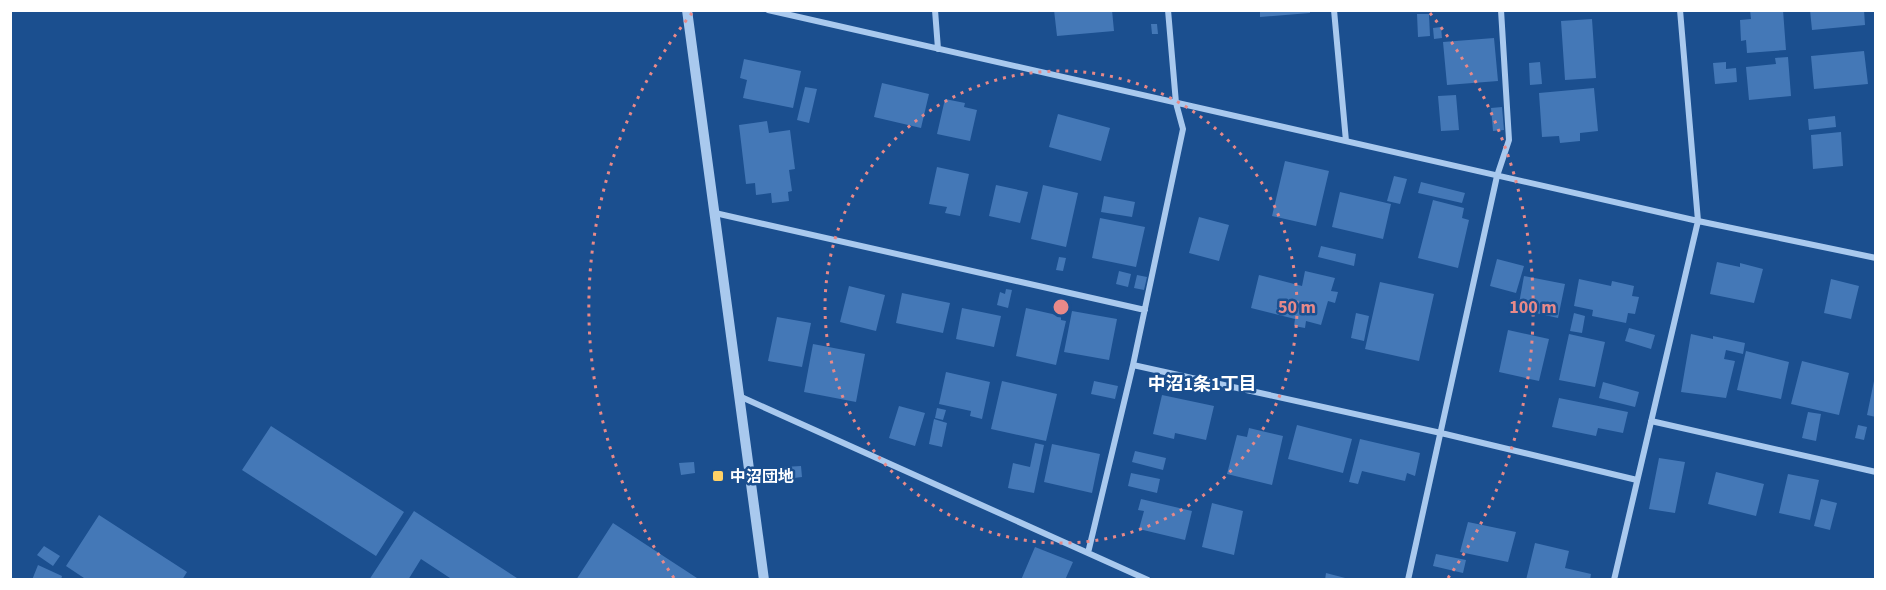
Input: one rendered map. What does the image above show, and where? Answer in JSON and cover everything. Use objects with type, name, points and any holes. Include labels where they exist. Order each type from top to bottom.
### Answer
[{"type":"street","points":[[687,10],[764,579]]},
{"type":"street","points":[[768,10],[1497,176],[1875,258]]},
{"type":"street","points":[[935,10],[938,49]]},
{"type":"street","points":[[1088,553],[1133,365],[1183,129],[1176,103],[1168,10]]},
{"type":"street","points":[[1334,10],[1346,141]]},
{"type":"street","points":[[1408,579],[1497,176],[1509,140],[1501,10]]},
{"type":"street","points":[[1614,579],[1698,221],[1680,10]]},
{"type":"street","points":[[715,213],[1145,310]]},
{"type":"street","points":[[1133,365],[1441,432],[1637,480]]},
{"type":"street","points":[[739,396],[1148,579]]},
{"type":"street","points":[[1651,422],[1875,472]]},
{"type":"building","points":[[1054,10],[1112,10],[1114,31],[1057,36]]},
{"type":"building","points":[[1260,10],[1310,10],[1310,13],[1260,17]]},
{"type":"building","points":[[1750,10],[1783,10],[1786,50],[1747,53],[1746,40],[1741,41],[1740,20],[1751,19]]},
{"type":"building","points":[[1810,10],[1864,10],[1865,25],[1812,30]]},
{"type":"building","points":[[1417,14],[1429,14],[1430,36],[1418,37]]},
{"type":"building","points":[[1592,19],[1596,78],[1565,80],[1561,21]]},
{"type":"building","points":[[1151,24],[1157,24],[1158,34],[1152,34]]},
{"type":"building","points":[[1441,27],[1442,38],[1434,39],[1433,28]]},
{"type":"building","points":[[1494,38],[1498,81],[1447,85],[1443,42]]},
{"type":"building","points":[[1864,51],[1868,84],[1814,89],[1811,56]]},
{"type":"building","points":[[1788,57],[1791,96],[1749,100],[1746,67],[1776,64],[1775,58]]},
{"type":"building","points":[[744,59],[801,71],[793,108],[743,98],[747,80],[740,78]]},
{"type":"building","points":[[1540,62],[1542,84],[1530,85],[1529,63]]},
{"type":"building","points":[[1726,62],[1726,69],[1736,68],[1737,82],[1715,84],[1713,63]]},
{"type":"building","points":[[882,83],[929,94],[921,128],[874,117]]},
{"type":"building","points":[[805,87],[817,89],[809,123],[797,120]]},
{"type":"building","points":[[1594,88],[1598,131],[1580,133],[1580,141],[1560,143],[1559,136],[1542,137],[1539,93]]},
{"type":"building","points":[[1456,95],[1459,130],[1441,131],[1438,96]]},
{"type":"building","points":[[945,99],[965,103],[964,107],[977,110],[970,141],[937,134]]},
{"type":"building","points":[[1502,107],[1504,130],[1493,131],[1491,108]]},
{"type":"building","points":[[1058,114],[1110,128],[1101,161],[1049,147]]},
{"type":"building","points":[[1835,116],[1836,127],[1809,130],[1808,119]]},
{"type":"building","points":[[767,121],[769,133],[790,130],[795,169],[789,170],[792,191],[788,192],[789,201],[772,203],[771,193],[756,195],[755,183],[746,184],[739,125]]},
{"type":"building","points":[[1841,132],[1843,166],[1813,169],[1811,135]]},
{"type":"building","points":[[1285,161],[1329,171],[1316,226],[1272,216]]},
{"type":"building","points":[[937,167],[969,174],[960,216],[945,213],[947,207],[929,204]]},
{"type":"building","points":[[1394,176],[1407,179],[1400,204],[1387,201]]},
{"type":"building","points":[[1421,182],[1465,193],[1462,203],[1418,193]]},
{"type":"building","points":[[996,185],[1028,192],[1020,223],[989,216]]},
{"type":"building","points":[[1043,185],[1078,193],[1066,247],[1031,239]]},
{"type":"building","points":[[1340,192],[1391,204],[1383,239],[1332,227]]},
{"type":"building","points":[[1104,196],[1135,202],[1132,217],[1101,212]]},
{"type":"building","points":[[1433,200],[1464,208],[1462,218],[1469,220],[1458,268],[1418,258]]},
{"type":"building","points":[[1199,217],[1229,225],[1219,261],[1189,253]]},
{"type":"building","points":[[1100,218],[1145,227],[1136,267],[1092,258]]},
{"type":"building","points":[[1321,246],[1356,254],[1354,266],[1318,257]]},
{"type":"building","points":[[1059,257],[1066,258],[1063,271],[1056,270]]},
{"type":"building","points":[[1497,259],[1524,266],[1516,293],[1490,286]]},
{"type":"building","points":[[1717,262],[1740,267],[1740,263],[1763,269],[1754,303],[1710,294]]},
{"type":"building","points":[[1119,271],[1131,274],[1128,287],[1116,284]]},
{"type":"building","points":[[1305,271],[1335,278],[1331,291],[1338,292],[1335,303],[1328,301],[1321,325],[1306,321],[1305,328],[1294,326],[1295,319],[1251,308],[1259,275],[1302,286]]},
{"type":"building","points":[[1137,275],[1147,277],[1144,290],[1134,288]]},
{"type":"building","points":[[1524,276],[1565,284],[1558,318],[1518,309]]},
{"type":"building","points":[[1579,279],[1611,286],[1612,281],[1634,286],[1632,296],[1639,297],[1635,314],[1628,313],[1626,323],[1592,316],[1593,310],[1574,306]]},
{"type":"building","points":[[1831,279],[1859,286],[1851,319],[1824,313]]},
{"type":"building","points":[[1380,282],[1434,294],[1419,361],[1365,349]]},
{"type":"building","points":[[849,286],[885,295],[876,331],[840,322]]},
{"type":"building","points":[[1006,289],[1012,290],[1008,308],[997,305],[1000,292],[1005,294]]},
{"type":"building","points":[[902,293],[950,303],[943,333],[896,323]]},
{"type":"building","points":[[962,308],[1001,316],[994,347],[956,339]]},
{"type":"building","points":[[1026,308],[1061,316],[1061,320],[1066,321],[1056,365],[1016,356]]},
{"type":"building","points":[[1072,311],[1117,319],[1109,360],[1064,352]]},
{"type":"building","points":[[1356,313],[1369,316],[1364,341],[1351,338]]},
{"type":"building","points":[[1574,313],[1585,316],[1582,333],[1570,331]]},
{"type":"building","points":[[777,317],[811,323],[802,367],[768,361]]},
{"type":"building","points":[[1629,328],[1655,335],[1651,349],[1625,341]]},
{"type":"building","points":[[1508,330],[1549,339],[1539,381],[1499,372]]},
{"type":"building","points":[[1569,334],[1605,342],[1595,387],[1559,380]]},
{"type":"building","points":[[1691,334],[1745,343],[1743,354],[1726,350],[1724,359],[1735,361],[1726,398],[1681,392]]},
{"type":"building","points":[[813,344],[865,354],[856,402],[804,392]]},
{"type":"building","points":[[1746,351],[1789,362],[1781,399],[1737,390]]},
{"type":"building","points":[[1802,361],[1849,373],[1839,415],[1791,404]]},
{"type":"building","points":[[946,372],[990,382],[982,419],[970,416],[971,411],[939,404]]},
{"type":"building","points":[[1002,381],[1057,394],[1046,441],[991,429]]},
{"type":"building","points":[[1094,381],[1118,386],[1115,399],[1091,394]]},
{"type":"building","points":[[1874,381],[1876,382],[1876,417],[1867,415]]},
{"type":"building","points":[[1603,382],[1639,392],[1635,407],[1599,398]]},
{"type":"building","points":[[1162,395],[1214,406],[1206,440],[1175,433],[1174,439],[1153,434]]},
{"type":"building","points":[[1559,398],[1628,412],[1623,433],[1598,428],[1596,436],[1552,427]]},
{"type":"building","points":[[899,406],[925,413],[915,446],[889,438]]},
{"type":"building","points":[[937,408],[946,410],[943,420],[935,418]]},
{"type":"building","points":[[1808,412],[1821,414],[1816,441],[1802,438]]},
{"type":"building","points":[[934,419],[947,423],[942,447],[929,444]]},
{"type":"building","points":[[1297,425],[1352,439],[1343,473],[1288,459]]},
{"type":"building","points":[[1858,425],[1867,427],[1864,440],[1855,438]]},
{"type":"building","points":[[271,426],[404,512],[376,556],[242,470]]},
{"type":"building","points":[[1249,428],[1283,436],[1272,485],[1227,474],[1237,435],[1247,437]]},
{"type":"building","points":[[1360,439],[1420,453],[1415,476],[1407,473],[1405,481],[1362,471],[1358,484],[1349,482]]},
{"type":"building","points":[[1035,443],[1044,445],[1034,493],[1008,488],[1013,463],[1030,467]]},
{"type":"building","points":[[1052,444],[1100,454],[1092,493],[1044,482]]},
{"type":"building","points":[[1135,451],[1166,458],[1163,470],[1132,462]]},
{"type":"building","points":[[1659,458],[1685,462],[1675,513],[1649,509]]},
{"type":"building","points":[[694,462],[695,473],[681,475],[679,463]]},
{"type":"building","points":[[801,466],[802,477],[786,479],[784,467]]},
{"type":"building","points":[[1716,472],[1764,484],[1756,516],[1708,504]]},
{"type":"building","points":[[1131,473],[1160,479],[1157,493],[1128,486]]},
{"type":"building","points":[[1788,474],[1819,480],[1810,520],[1779,513]]},
{"type":"building","points":[[1141,499],[1192,511],[1185,540],[1139,529],[1144,511],[1138,510]]},
{"type":"building","points":[[1821,499],[1837,503],[1830,530],[1814,526]]},
{"type":"building","points":[[1212,503],[1243,511],[1234,555],[1202,547]]},
{"type":"building","points":[[414,511],[520,580],[453,580],[421,559],[408,580],[369,580]]},
{"type":"building","points":[[99,515],[187,572],[182,580],[87,580],[66,566]]},
{"type":"building","points":[[1468,522],[1516,532],[1508,562],[1460,552]]},
{"type":"building","points":[[613,523],[700,580],[576,580]]},
{"type":"building","points":[[1535,543],[1569,551],[1565,568],[1591,574],[1590,580],[1526,580]]},
{"type":"building","points":[[44,546],[60,556],[53,566],[37,555]]},
{"type":"building","points":[[1035,547],[1073,562],[1065,580],[1021,580]]},
{"type":"building","points":[[1436,554],[1466,560],[1463,573],[1433,566]]},
{"type":"building","points":[[38,565],[62,576],[61,580],[32,580]]},
{"type":"building","points":[[1326,573],[1349,579],[1349,580],[1325,580]]},
{"type":"place","name":"中沼団地","points":[[718,476]]},
{"type":"district","name":"中沼1条1丁目","points":[[1202,384]]}]
